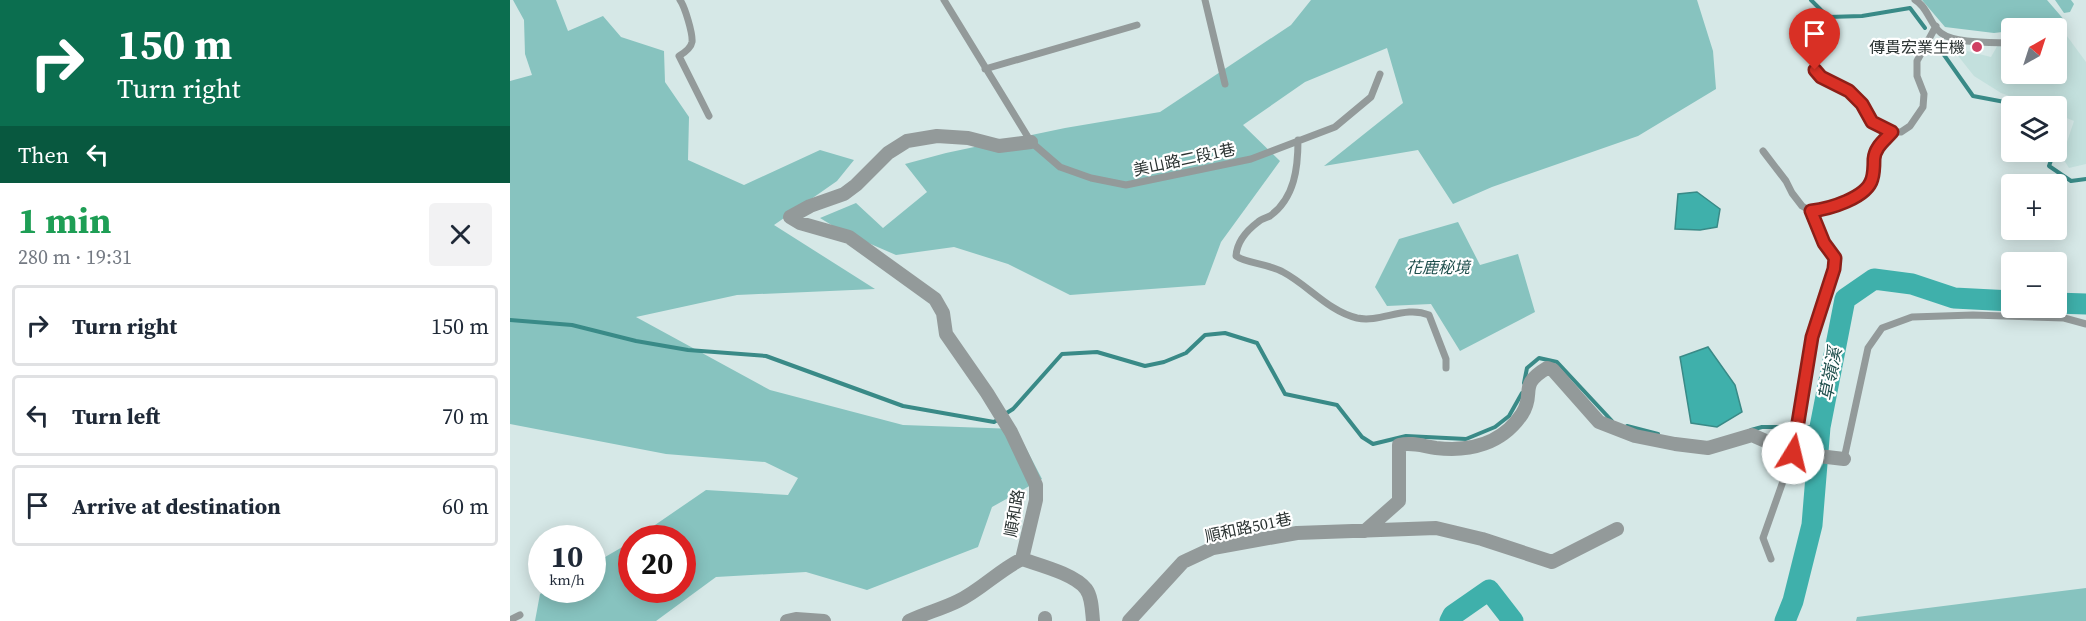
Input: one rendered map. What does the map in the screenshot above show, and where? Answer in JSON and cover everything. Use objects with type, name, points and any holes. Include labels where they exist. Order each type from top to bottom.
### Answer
[{"type":"street","name":"順和路","points":[[1022,559],[1036,500],[1036,485],[998,410],[946,334],[943,326],[943,313],[935,299],[849,237],[800,223],[790,217],[810,206],[844,194],[888,153],[907,141],[937,136],[968,138],[999,146],[1031,142]]},
{"type":"street","points":[[1365,531],[1399,501],[1399,445],[1409,443],[1436,448],[1470,449],[1498,439],[1517,421],[1526,407],[1528,387],[1533,376],[1547,368],[1553,370],[1599,422],[1635,436],[1708,448],[1752,435],[1793,453],[1844,459]]},
{"type":"street","name":"順和路501巷","points":[[1129,621],[1184,562],[1213,548],[1297,533],[1436,528],[1482,539],[1552,562],[1617,529]]},
{"type":"street","name":"順和路","points":[[909,621],[958,601],[992,581],[1011,564],[1022,559],[1056,571],[1081,584],[1086,589],[1090,600],[1093,621]]},
{"type":"street","points":[[787,621],[824,621]]},
{"type":"lane","points":[[680,0],[692,42],[679,56],[709,116]]},
{"type":"lane","name":"美山路二段1巷","points":[[944,0],[1031,142],[1060,167],[1091,178],[1126,185],[1251,159],[1335,127],[1371,97],[1380,74]]},
{"type":"lane","points":[[1205,0],[1225,84]]},
{"type":"lane","points":[[1915,0],[1919,2],[1941,33],[1956,39],[2001,42]]},
{"type":"lane","points":[[985,69],[1137,25]]},
{"type":"lane","points":[[1815,70],[1821,77],[1849,91],[1862,104],[1872,122],[1892,132],[1901,132],[1910,126],[1923,107],[1924,94],[1917,76],[1917,62],[1936,26]]},
{"type":"lane","points":[[1763,152],[1786,180],[1802,206],[1811,211],[1824,210],[1848,201],[1863,192],[1872,181],[1874,155],[1878,146],[1892,132]]},
{"type":"lane","points":[[1298,140],[1298,166],[1292,186],[1282,204],[1270,216],[1258,221],[1241,238],[1237,243],[1236,256],[1242,260],[1267,265],[1284,272],[1333,308],[1357,318],[1372,318],[1399,312],[1429,315],[1446,359],[1446,368]]},
{"type":"lane","points":[[1771,559],[1763,538],[1793,453],[1812,337],[1834,269],[1835,258],[1824,243],[1811,211]]},
{"type":"lane","points":[[1844,459],[1868,348],[1882,328],[1912,317],[1973,315],[2064,318],[2086,324]]},
{"type":"lane","points":[[510,620],[520,615]]},
{"type":"shaded area","points":[[2067,36],[2086,62],[2086,164],[2069,168],[2065,162],[2067,162],[2067,142],[2074,121],[2067,118],[2067,96],[2009,96],[2001,93],[1974,76],[1951,47],[1991,57],[2001,40],[2001,84],[2067,84]]},
{"type":"shaded area","points":[[1697,192],[1720,209],[1717,227],[1700,230],[1675,229],[1678,194]]},
{"type":"shaded area","points":[[1708,347],[1735,385],[1742,412],[1717,427],[1691,423],[1680,357]]},
{"type":"green space","points":[[513,0],[556,0],[568,31],[603,16],[621,37],[664,51],[665,82],[689,117],[688,160],[744,185],[820,150],[854,160],[837,181],[774,225],[875,289],[737,295],[636,317],[770,390],[903,425],[1016,429],[1042,479],[992,507],[978,547],[867,590],[806,572],[716,577],[696,592],[696,525],[655,525],[706,490],[788,495],[798,478],[765,462],[666,454],[510,424],[510,81],[532,75],[525,54],[524,20]]},
{"type":"green space","points":[[1311,0],[1697,0],[1713,51],[1716,89],[1638,136],[1492,187],[1453,204],[1418,150],[1324,166],[1403,103],[1387,48],[1305,82],[1243,125],[1280,161],[1221,242],[1205,285],[1070,295],[1008,264],[954,247],[896,255],[843,232],[820,218],[856,203],[883,228],[927,192],[905,164],[1065,128],[1160,112],[1291,25]]},
{"type":"green space","points":[[1922,0],[2047,0],[2063,18],[2001,18],[2001,32],[1994,33],[1945,27]]},
{"type":"green space","points":[[2055,0],[2071,0],[2074,4],[2070,12],[2064,13]]},
{"type":"green space","name":"花鹿秘境","points":[[1458,222],[1480,265],[1518,254],[1535,312],[1460,351],[1431,304],[1387,306],[1375,287],[1399,239]]},
{"type":"green space","points":[[618,550],[618,603],[681,603],[656,621],[535,621],[538,603],[606,603],[606,556]]},
{"type":"green space","points":[[2086,588],[2086,621],[1856,621],[1857,617]]},
{"type":"waterway","points":[[1811,0],[1828,17],[1862,16],[1910,8],[1925,28]]},
{"type":"waterway","points":[[1937,45],[1973,96],[2001,101]]},
{"type":"waterway","points":[[2050,162],[2049,166],[2071,181],[2086,179]]},
{"type":"waterway","name":"草嶺溪","points":[[1785,621],[1793,601],[1812,525],[1820,427],[1845,299],[1874,279],[1912,284],[1954,298],[2001,300]]},
{"type":"waterway","name":"草嶺溪","points":[[2067,303],[2086,304]]},
{"type":"waterway","points":[[510,320],[572,325],[636,341],[688,350],[766,356],[903,406],[994,422],[999,419]]},
{"type":"waterway","points":[[1005,414],[1013,409],[1062,354],[1097,352],[1145,366],[1164,362],[1186,353],[1205,335],[1225,333],[1257,343],[1285,394],[1337,405],[1362,437],[1373,444],[1406,436],[1466,439],[1495,427],[1509,416],[1522,393]]},
{"type":"waterway","points":[[1524,383],[1527,368],[1539,358],[1557,362],[1612,421]]},
{"type":"waterway","points":[[1627,426],[1658,434]]},
{"type":"waterway","points":[[1751,430],[1762,427],[1820,427]]},
{"type":"waterway","name":"草嶺溪","points":[[1450,621],[1453,615],[1489,590],[1513,621]]},
{"type":"place","name":"傳貴宏業生機","points":[[1977,47]]},
{"type":"route","points":[[1793,453],[1812,337],[1834,269],[1835,258],[1824,243],[1811,211],[1824,210],[1848,201],[1863,192],[1872,181],[1874,155],[1878,146],[1892,132],[1872,122],[1862,104],[1849,91],[1821,77],[1815,70]]}]
